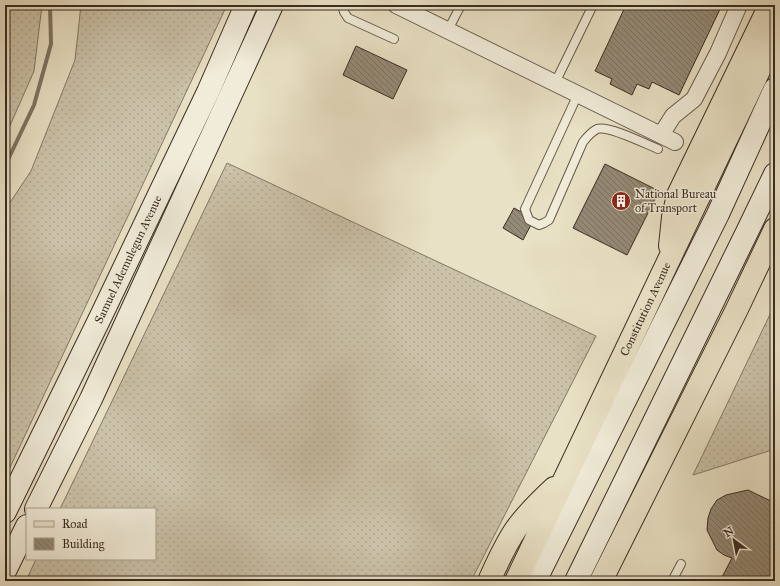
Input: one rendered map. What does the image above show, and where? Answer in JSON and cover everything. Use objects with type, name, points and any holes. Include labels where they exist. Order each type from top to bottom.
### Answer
[{"type":"main road","name":"Samuel Ademulegun Avenue","points":[[6,510],[108,302],[208,92],[246,5]]},
{"type":"main road","points":[[686,200],[770,5]]},
{"type":"main road","name":"Samuel Ademulegun Avenue","points":[[36,508],[91,399],[271,7]]},
{"type":"main road","name":"Constitution Avenue","points":[[535,581],[545,541],[565,477],[668,263],[686,200],[775,37]]},
{"type":"main road","name":"Constitution Avenue","points":[[516,581],[545,541],[718,214],[775,89]]},
{"type":"main road","points":[[580,573],[775,174]]},
{"type":"main road","points":[[611,578],[635,514],[737,309],[772,234]]},
{"type":"main road","points":[[737,309],[775,266]]},
{"type":"main road","points":[[489,581],[505,547],[516,529],[539,502],[565,477]]},
{"type":"main road","points":[[5,571],[26,528]]},
{"type":"street","points":[[396,5],[578,94],[659,142],[675,142]]},
{"type":"street","points":[[659,142],[673,116],[694,99],[718,53],[739,5]]},
{"type":"lane","points":[[342,5],[348,18],[394,39]]},
{"type":"lane","points":[[448,30],[461,5]]},
{"type":"lane","points":[[555,83],[593,5]]},
{"type":"lane","points":[[578,94],[525,209],[529,220],[539,225],[549,220],[583,142],[591,132],[598,128],[617,131],[659,142]]},
{"type":"lane","points":[[672,581],[681,564]]},
{"type":"shaded area","points":[[5,5],[42,5],[34,71],[5,137]]},
{"type":"shaded area","points":[[81,5],[227,5],[5,478],[5,210],[31,171],[75,60]]},
{"type":"shaded area","points":[[227,163],[596,336],[471,581],[26,581],[36,560],[156,560],[156,508],[60,508]]},
{"type":"shaded area","points":[[775,304],[775,449],[693,475]]},
{"type":"building","points":[[436,5],[447,5],[444,9]]},
{"type":"building","points":[[626,5],[722,5],[679,95],[652,82],[649,89],[637,84],[632,95],[610,84],[612,79],[595,71]]},
{"type":"building","points":[[356,46],[407,70],[393,99],[343,75]]},
{"type":"building","name":"National Bureau of Transport","points":[[605,164],[659,191],[627,255],[573,228]]},
{"type":"building","points":[[514,208],[534,219],[523,240],[503,228]]},
{"type":"building","points":[[748,490],[775,503],[775,581],[720,581],[732,558],[717,550],[707,530],[708,518],[711,509],[717,500],[726,495]]},
{"type":"waterway","points":[[5,166],[34,105],[51,44],[50,5]]},
{"type":"place","name":"National Bureau of Transport","points":[[621,201]]}]
